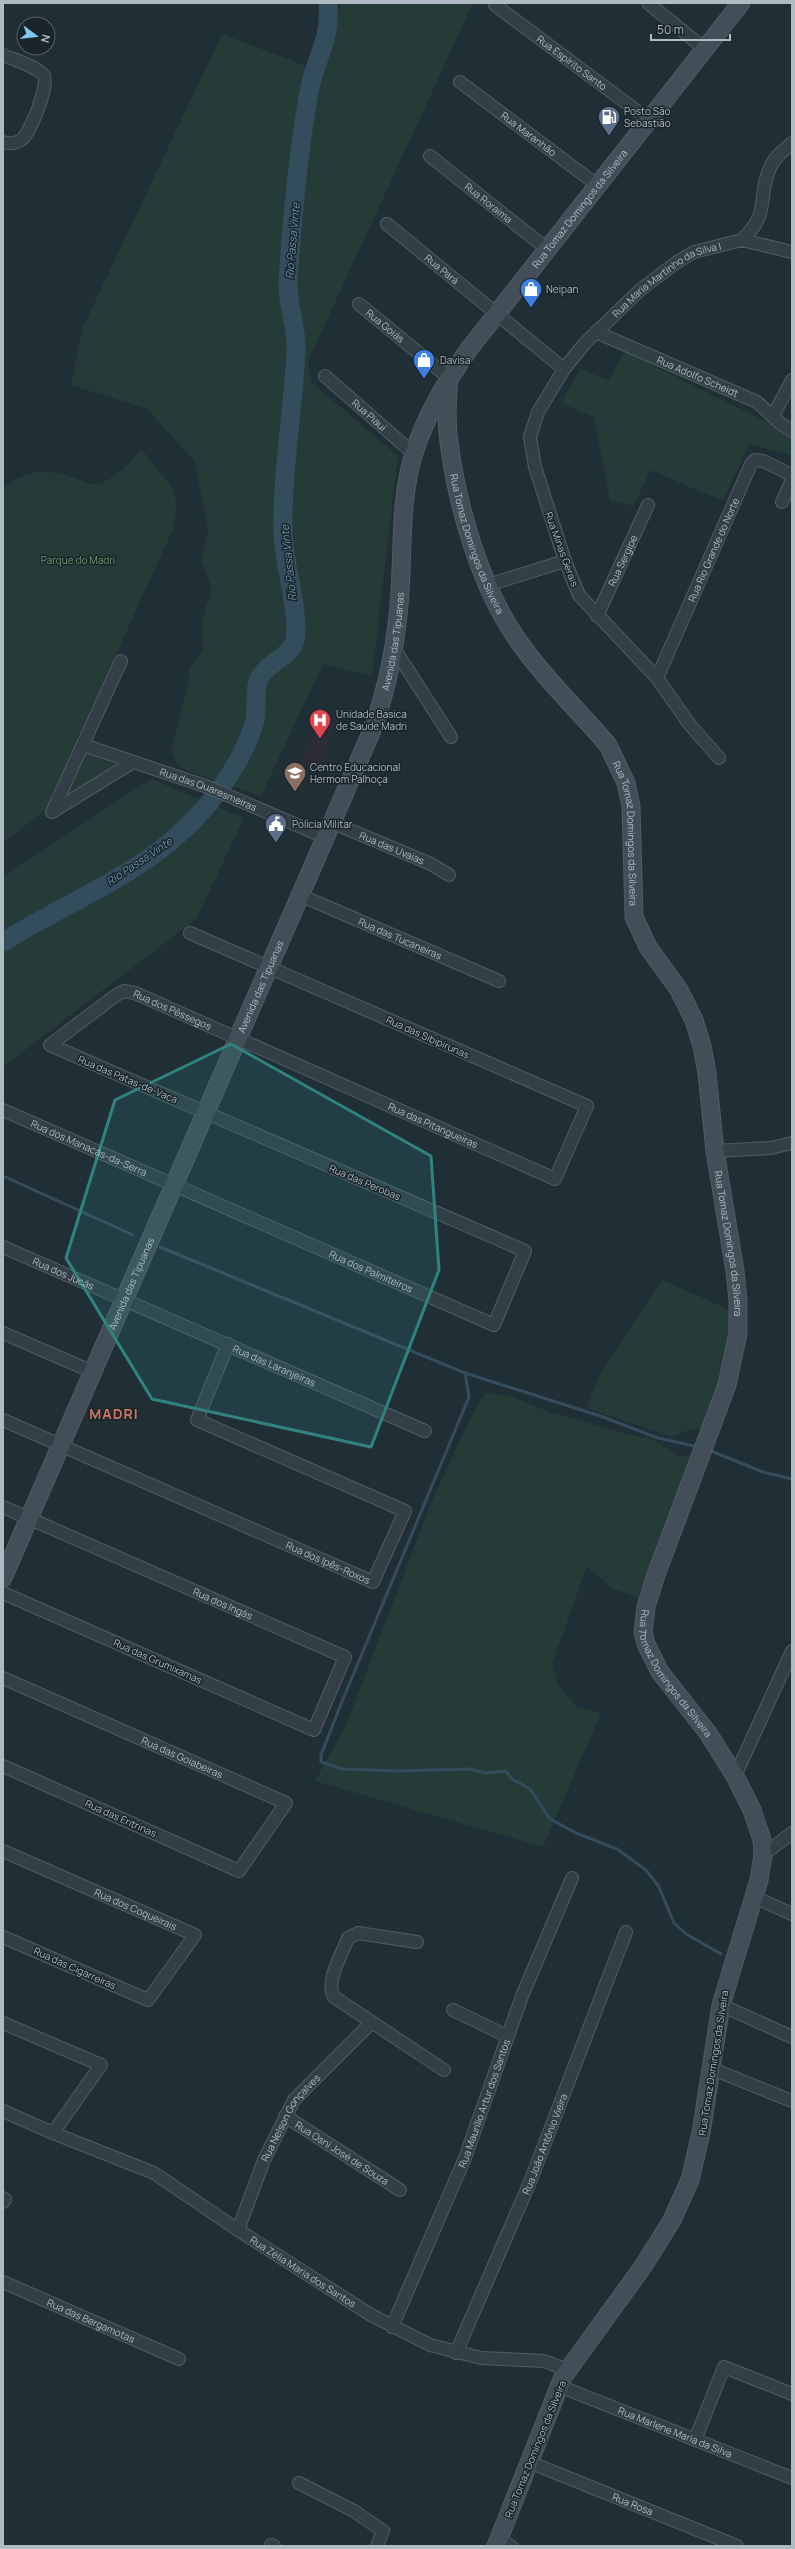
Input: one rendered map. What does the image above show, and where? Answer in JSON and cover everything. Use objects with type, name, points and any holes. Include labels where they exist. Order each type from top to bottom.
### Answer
[{"type":"main road","name":"Rua Tomaz Domingos da Silveira","points":[[502,2544],[529,2462],[559,2386],[568,2370],[644,2265],[680,2204],[697,2157],[721,2005],[754,1897],[763,1855],[762,1840],[752,1810],[735,1776],[708,1733],[660,1672],[646,1644],[643,1632],[646,1607],[656,1574],[719,1409],[734,1361],[737,1340],[735,1270],[714,1151],[707,1073],[694,1020],[679,990],[648,947],[634,917],[631,806],[626,783],[617,760],[608,745],[530,657],[516,638],[488,585],[468,526],[452,463],[447,426],[449,378],[547,249],[741,3]]},
{"type":"main road","name":"Avenida das Tipuanas","points":[[3,1578],[237,1040],[302,896],[373,728],[395,650],[405,495],[414,454],[423,428],[449,378]]},
{"type":"street","points":[[648,3],[705,49]]},
{"type":"street","name":"Rua Espírito Santo","points":[[495,4],[649,120]]},
{"type":"street","points":[[3,56],[38,71],[44,78],[46,87],[26,135],[16,142],[3,142]]},
{"type":"street","name":"Rua Maranhão","points":[[460,82],[597,186]]},
{"type":"street","points":[[742,240],[759,220],[770,168],[777,156],[792,142]]},
{"type":"street","name":"Rua Roraima","points":[[430,156],[547,249]]},
{"type":"street","name":"Rua Pará","points":[[388,224],[496,315],[564,369]]},
{"type":"street","name":"Rua Maria Martinho da Silva I","points":[[564,369],[596,332],[640,290],[686,256],[742,240],[792,252]]},
{"type":"street","name":"Rua Goiás","points":[[359,304],[449,378]]},
{"type":"street","name":"Rua Adolfo Scheidt","points":[[596,332],[758,402],[792,431]]},
{"type":"street","name":"Rua Minas Gerais","points":[[564,369],[538,412],[530,436],[535,467],[565,561],[579,595],[597,616],[657,678],[690,725],[719,758]]},
{"type":"street","name":"Rua Piauí","points":[[325,376],[414,454]]},
{"type":"street","points":[[773,416],[792,380]]},
{"type":"street","name":"Rua Rio Grande do Norte","points":[[657,678],[751,464],[754,460],[763,461],[792,475]]},
{"type":"street","points":[[782,502],[792,480]]},
{"type":"street","name":"Rua Sergipe","points":[[597,616],[648,505]]},
{"type":"street","points":[[488,585],[565,561]]},
{"type":"street","points":[[395,650],[452,737]]},
{"type":"street","points":[[121,661],[52,812],[133,762]]},
{"type":"street","name":"Rua das Quaresmeiras","points":[[83,745],[208,787],[330,831]]},
{"type":"street","name":"Rua das Uvaias","points":[[330,831],[431,864],[449,875]]},
{"type":"street","name":"Rua das Tucaneiras","points":[[302,896],[500,981]]},
{"type":"street","points":[[190,933],[270,967]]},
{"type":"street","name":"Rua das Sibipirunas","points":[[270,967],[587,1106]]},
{"type":"street","name":"Rua dos Pêssegos","points":[[50,1045],[124,991],[135,993],[237,1040]]},
{"type":"street","name":"Rua das Pitangueiras","points":[[237,1040],[555,1180],[587,1106]]},
{"type":"street","name":"Rua das Patas-de-Vaca","points":[[50,1045],[206,1113]]},
{"type":"street","name":"Rua dos Manacás-da-Serra","points":[[3,1110],[174,1185]]},
{"type":"street","name":"Rua das Perobas","points":[[206,1113],[525,1252]]},
{"type":"street","points":[[714,1151],[771,1148],[792,1143]]},
{"type":"street","name":"Rua dos Palmiteiros","points":[[174,1185],[494,1325],[525,1252]]},
{"type":"street","name":"Rua dos Jucás","points":[[3,1247],[125,1299]]},
{"type":"street","name":"Rua das Laranjeiras","points":[[125,1299],[425,1431]]},
{"type":"street","points":[[3,1333],[92,1372]]},
{"type":"street","name":"Rua dos Ipês-Roxos","points":[[61,1445],[373,1582],[404,1511],[197,1420],[228,1344]]},
{"type":"street","points":[[3,1420],[61,1445]]},
{"type":"street","points":[[3,1507],[28,1518]]},
{"type":"street","name":"Rua dos Ingás","points":[[28,1518],[345,1657],[314,1730]]},
{"type":"street","name":"Rua das Grumixamas","points":[[3,1593],[314,1730]]},
{"type":"street","points":[[735,1776],[792,1651]]},
{"type":"street","name":"Rua das Goiabeiras","points":[[3,1678],[286,1803],[239,1871]]},
{"type":"street","name":"Rua das Eritrinas","points":[[3,1766],[239,1871]]},
{"type":"street","points":[[763,1855],[792,1834]]},
{"type":"street","name":"Rua dos Coqueirais","points":[[3,1851],[195,1935],[148,2000]]},
{"type":"street","name":"Rua Maurílio Artur dos Santos","points":[[392,2327],[465,2158],[507,2036],[572,1878]]},
{"type":"street","points":[[754,1897],[792,1914]]},
{"type":"street","name":"Rua João Antônio Vieira","points":[[456,2353],[530,2182],[626,1932]]},
{"type":"street","points":[[417,1942],[358,1933],[348,1938],[331,1983],[331,1991],[334,1998],[371,2024],[444,2070]]},
{"type":"street","name":"Rua das Cigarreiras","points":[[3,1937],[148,2000]]},
{"type":"street","points":[[721,2005],[792,2037]]},
{"type":"street","points":[[453,2010],[507,2036]]},
{"type":"street","points":[[3,2023],[102,2065],[53,2133]]},
{"type":"street","name":"Rua Nelson Gonçalves","points":[[238,2230],[264,2160],[285,2116],[301,2092],[371,2024]]},
{"type":"street","points":[[710,2068],[792,2101]]},
{"type":"street","name":"Rua Zélia Maria dos Santos","points":[[3,2111],[53,2133],[154,2173],[238,2230],[392,2327],[430,2345],[456,2353],[498,2360],[544,2361],[568,2370]]},
{"type":"street","name":"Rua Osni José de Souza","points":[[285,2116],[400,2190]]},
{"type":"street","points":[[3,2198],[5,2199],[3,2202]]},
{"type":"street","name":"Rua das Bergamotas","points":[[3,2282],[179,2359]]},
{"type":"street","points":[[695,2440],[724,2367],[792,2394]]},
{"type":"street","name":"Rua Marlene Maria da Silva","points":[[559,2386],[792,2478]]},
{"type":"street","name":"Rua Rosa","points":[[529,2462],[737,2546]]},
{"type":"street","points":[[299,2483],[354,2511],[383,2531],[377,2546]]},
{"type":"highlighted area","points":[[231,1044],[431,1156],[439,1270],[371,1447],[152,1399],[66,1258],[115,1100]]},
{"type":"shaded area","name":"Unidade Básica de Saúde Madri","points":[[319,716],[336,723],[323,757],[331,760],[326,774],[300,764]]},
{"type":"green space","points":[[342,3],[473,3],[308,361],[312,383],[398,456],[372,676],[323,664],[261,796],[187,771],[176,763],[171,750],[189,681],[189,669],[203,649],[201,623],[212,588],[201,560],[208,531],[195,462],[147,409],[71,385],[82,329],[222,34],[311,68]]},
{"type":"green space","points":[[624,351],[792,435],[792,456],[749,444],[723,501],[650,470],[634,506],[610,500],[594,417],[561,403],[580,369],[609,380]]},
{"type":"green space","name":"Parque do Madri","points":[[142,450],[172,487],[177,505],[174,527],[44,812],[3,842],[3,488],[20,477],[37,472],[65,475],[88,483],[102,483],[118,473]]},
{"type":"green space","points":[[83,753],[117,764],[66,799],[64,794]]},
{"type":"green space","points":[[151,779],[244,818],[196,919],[3,1067],[3,876]]},
{"type":"green space","points":[[662,1280],[732,1311],[733,1327],[707,1431],[693,1429],[672,1437],[587,1408],[599,1375]]},
{"type":"green space","points":[[485,1393],[509,1396],[550,1412],[634,1436],[646,1437],[656,1441],[679,1456],[696,1454],[643,1600],[612,1588],[587,1567],[552,1663],[559,1686],[577,1707],[601,1713],[543,1847],[315,1781],[345,1727],[432,1501],[464,1431]]},
{"type":"waterway","name":"Rio Passa Vinte","points":[[3,942],[131,870],[152,856],[184,830],[220,790],[247,743],[255,721],[256,689],[262,673],[284,656],[293,646],[296,629],[295,616],[283,531],[284,486],[295,374],[296,343],[289,300],[288,282],[302,139],[309,92],[325,40],[328,3]]},
{"type":"waterway","points":[[3,1176],[133,1235]]},
{"type":"waterway","points":[[160,1247],[465,1373],[600,1416],[658,1438],[694,1446]]},
{"type":"waterway","points":[[465,1373],[469,1397],[341,1704],[321,1755],[321,1762],[343,1769],[398,1771],[470,1769],[486,1773],[506,1771],[512,1779],[530,1789],[550,1819],[576,1833],[617,1849],[646,1870],[659,1887],[674,1923],[686,1934],[721,1954]]},
{"type":"waterway","points":[[711,1451],[763,1472],[792,1479]]},
{"type":"place","name":"Posto São Sebastião","points":[[609,136]]},
{"type":"place","name":"Neipan","points":[[531,308]]},
{"type":"place","name":"Davisa","points":[[424,380]]},
{"type":"place","name":"Unidade Básica de Saúde Madri","points":[[320,740]]},
{"type":"place","name":"Centro Educacional Hermom Palhoça","points":[[295,792]]},
{"type":"place","name":"Polícia Militar","points":[[276,844]]},
{"type":"district","name":"MADRI","points":[[114,1413]]}]
